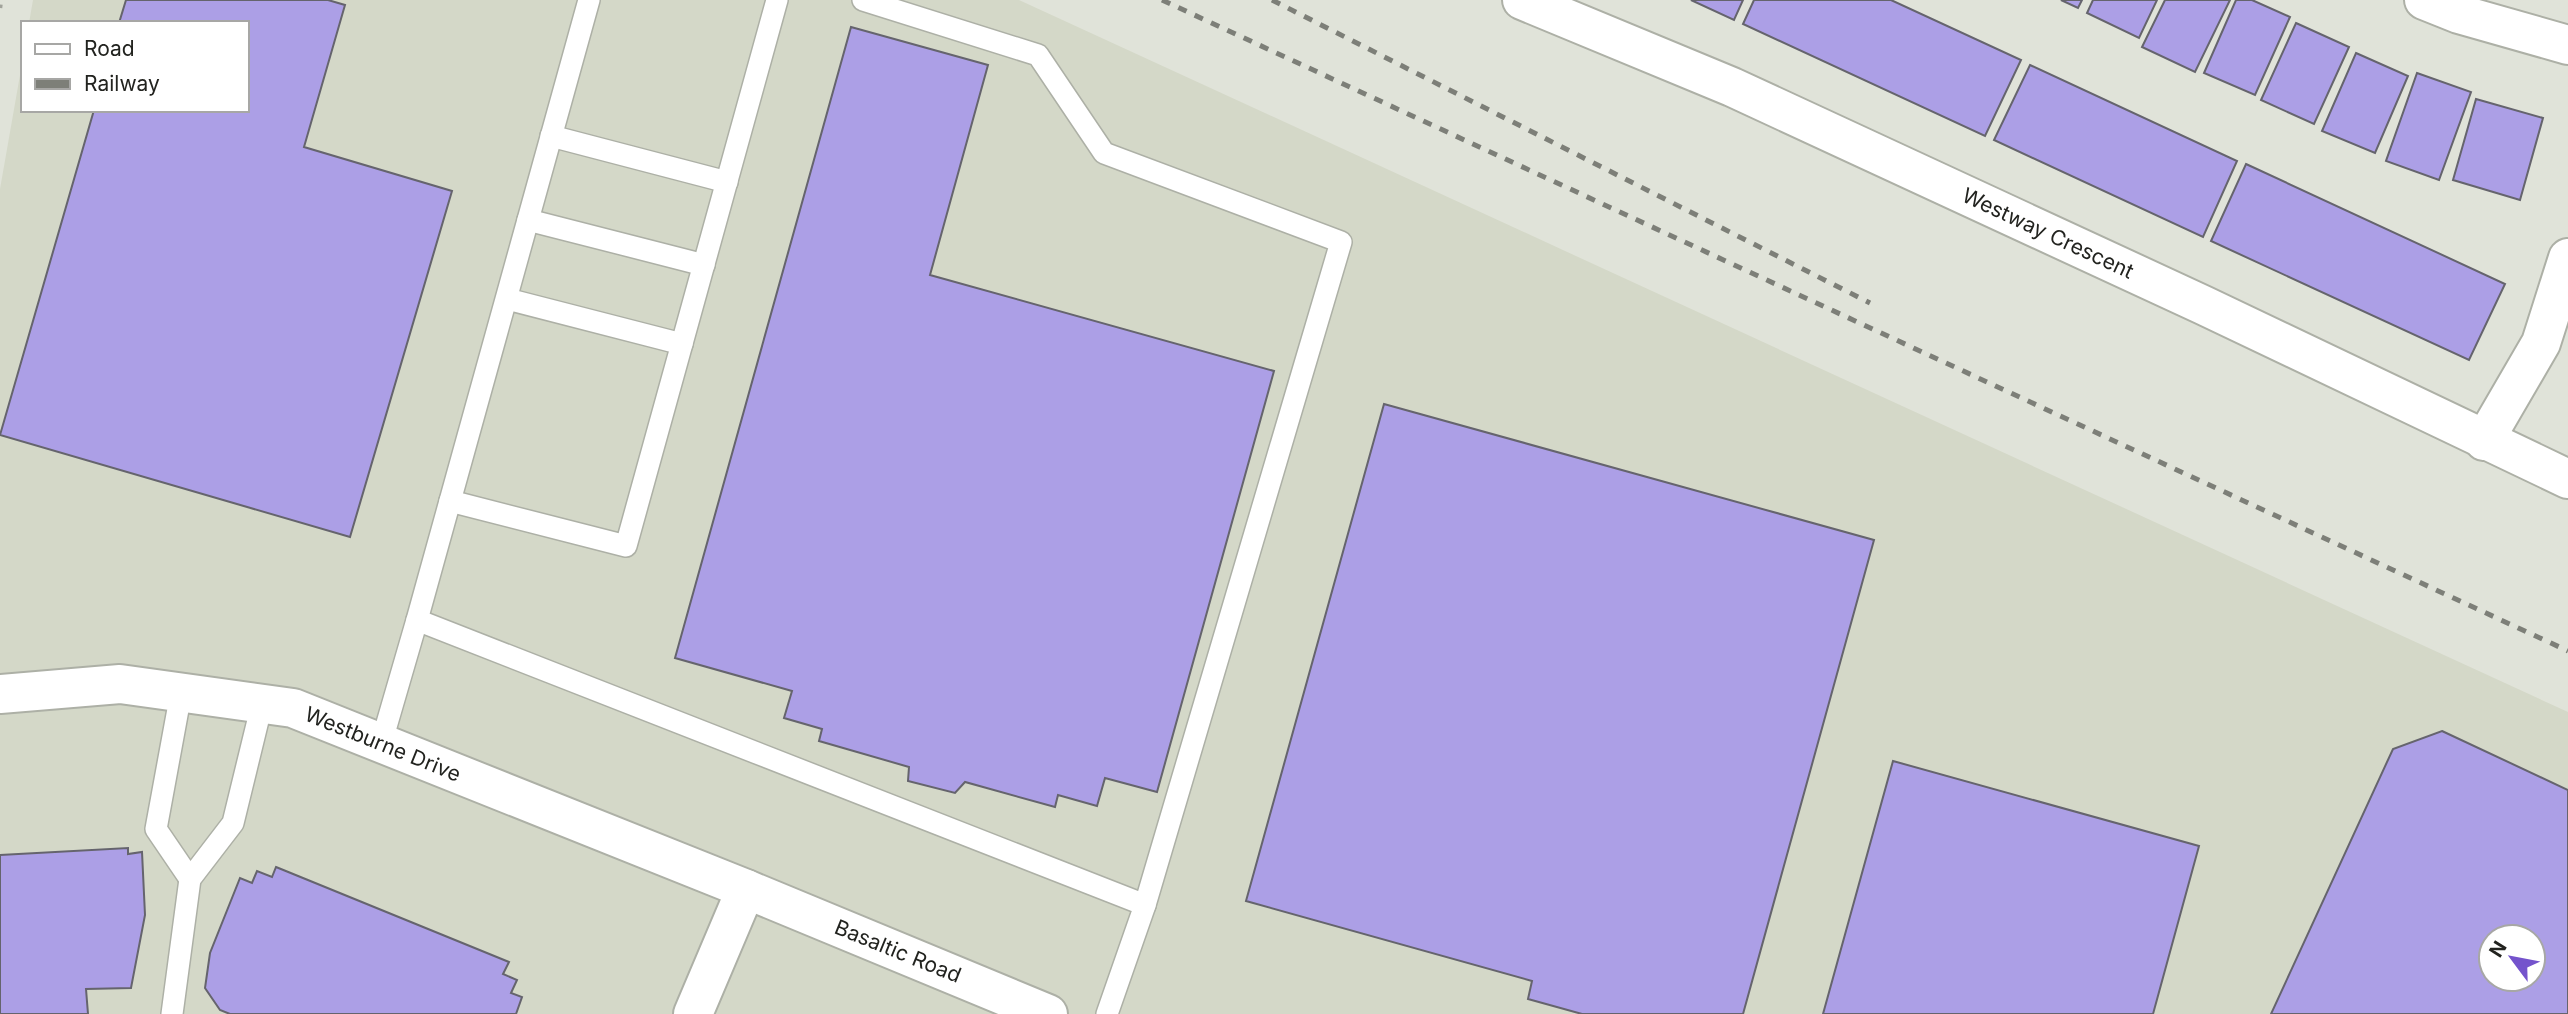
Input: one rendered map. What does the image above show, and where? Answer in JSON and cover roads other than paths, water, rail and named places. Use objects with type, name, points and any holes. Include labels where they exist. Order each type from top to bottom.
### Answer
[{"type":"street","name":"Westway Crescent","points":[[1522,0],[1732,87],[2203,305],[2568,479]]},
{"type":"street","points":[[2424,0],[2459,14],[2568,45]]},
{"type":"street","points":[[2484,441],[2541,343],[2568,258]]},
{"type":"street","name":"Westburne Drive","points":[[0,694],[120,684],[293,708],[746,889]]},
{"type":"street","points":[[693,1014],[746,889]]},
{"type":"street","name":"Basaltic Road","points":[[746,889],[1048,1014]]},
{"type":"lane","points":[[381,744],[589,0]]},
{"type":"lane","points":[[450,501],[626,546],[777,0]]},
{"type":"lane","points":[[863,0],[1038,55],[1104,153],[1341,242],[1145,905],[1107,1014]]},
{"type":"lane","points":[[551,136],[727,183]]},
{"type":"lane","points":[[528,220],[704,265]]},
{"type":"lane","points":[[507,299],[682,344]]},
{"type":"lane","points":[[417,620],[1145,905]]},
{"type":"lane","points":[[181,693],[156,829],[190,879]]},
{"type":"lane","points":[[172,1014],[190,879],[233,823],[262,704]]},
{"type":"railway","points":[[1162,0],[2568,651]]},
{"type":"railway","points":[[1272,0],[1870,303]]}]
